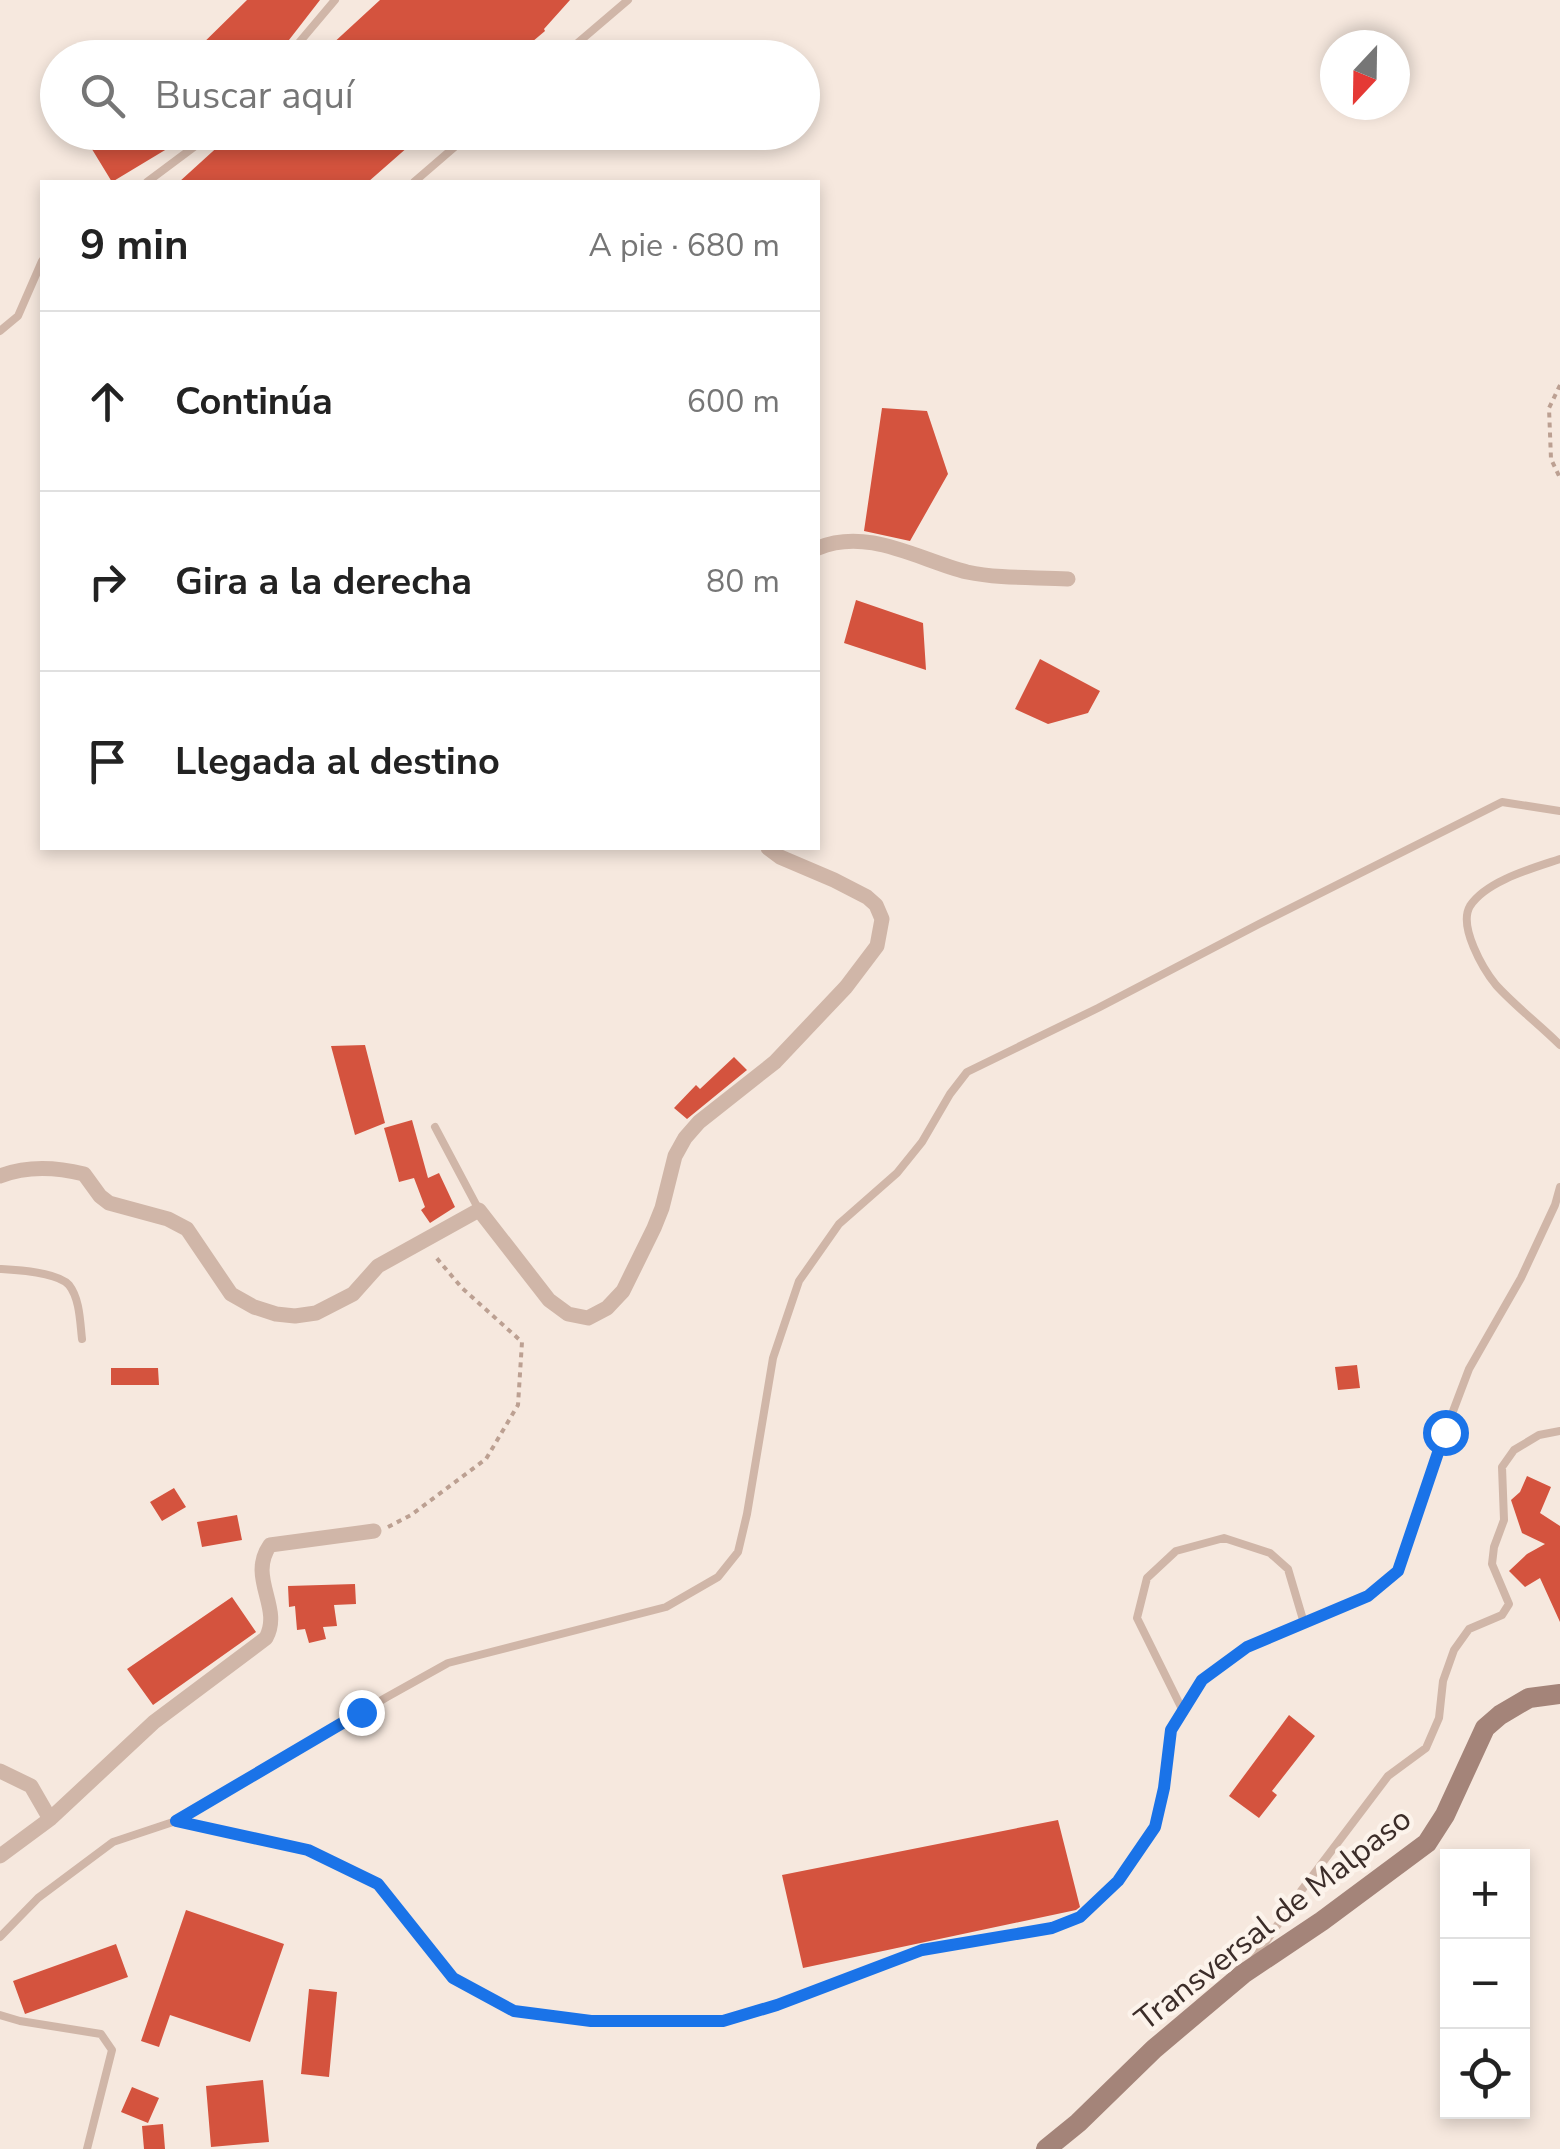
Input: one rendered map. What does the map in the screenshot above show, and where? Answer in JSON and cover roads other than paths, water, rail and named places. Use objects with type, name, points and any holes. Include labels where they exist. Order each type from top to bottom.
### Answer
[{"type":"main road","name":"Transversal de Malpaso","points":[[1046,2149],[1154,2049],[1244,1974],[1428,1843],[1445,1815],[1484,1728],[1529,1698],[1560,1694]]},
{"type":"street","points":[[820,547],[830,543],[866,542],[966,572],[1068,579]]},
{"type":"street","points":[[0,1176],[45,1167],[84,1174],[109,1203],[168,1219],[187,1229],[231,1294],[254,1308],[294,1316],[316,1313],[353,1294],[378,1266],[479,1210],[548,1300],[568,1314],[588,1318],[607,1308],[623,1291],[654,1228],[675,1156],[685,1138],[775,1062],[846,987],[877,946],[882,919],[876,905],[771,850]]},
{"type":"street","points":[[0,1856],[50,1818],[154,1722],[266,1638],[272,1628],[261,1568],[270,1544],[374,1531]]},
{"type":"street","points":[[0,1771],[31,1786],[50,1818]]},
{"type":"lane","points":[[302,40],[336,0]]},
{"type":"lane","points":[[581,40],[628,0]]},
{"type":"lane","points":[[150,180],[190,150]]},
{"type":"lane","points":[[416,180],[451,150]]},
{"type":"lane","points":[[0,331],[18,316],[40,272]]},
{"type":"lane","points":[[0,1937],[38,1898],[113,1842],[176,1821],[448,1664],[666,1607],[718,1577],[738,1552],[748,1514],[773,1358],[799,1281],[839,1224],[906,1162],[967,1072],[1502,802],[1560,810]]},
{"type":"lane","points":[[1560,859],[1515,874],[1486,891],[1469,907],[1466,924],[1468,936],[1495,984],[1560,1044]]},
{"type":"lane","points":[[435,1127],[479,1210]]},
{"type":"lane","points":[[176,1821],[308,1850],[378,1884],[453,1978],[514,2011],[591,2021],[723,2021],[777,2005],[922,1950],[1052,1928],[1080,1917],[1118,1881],[1155,1827],[1171,1730],[1202,1680],[1247,1647],[1368,1596],[1398,1571],[1469,1369],[1521,1278],[1560,1187]]},
{"type":"lane","points":[[0,1269],[54,1277],[68,1284],[77,1303],[82,1339]]},
{"type":"lane","points":[[1244,1974],[1388,1776],[1426,1748],[1439,1718],[1443,1681],[1454,1650],[1469,1629],[1502,1615],[1509,1604],[1492,1564],[1504,1520],[1502,1468],[1514,1450],[1539,1434],[1560,1431]]},
{"type":"lane","points":[[1182,1709],[1137,1618],[1147,1578],[1176,1551],[1224,1538],[1270,1554],[1288,1569],[1304,1622]]},
{"type":"lane","points":[[0,2015],[101,2034],[112,2050],[87,2149]]}]
